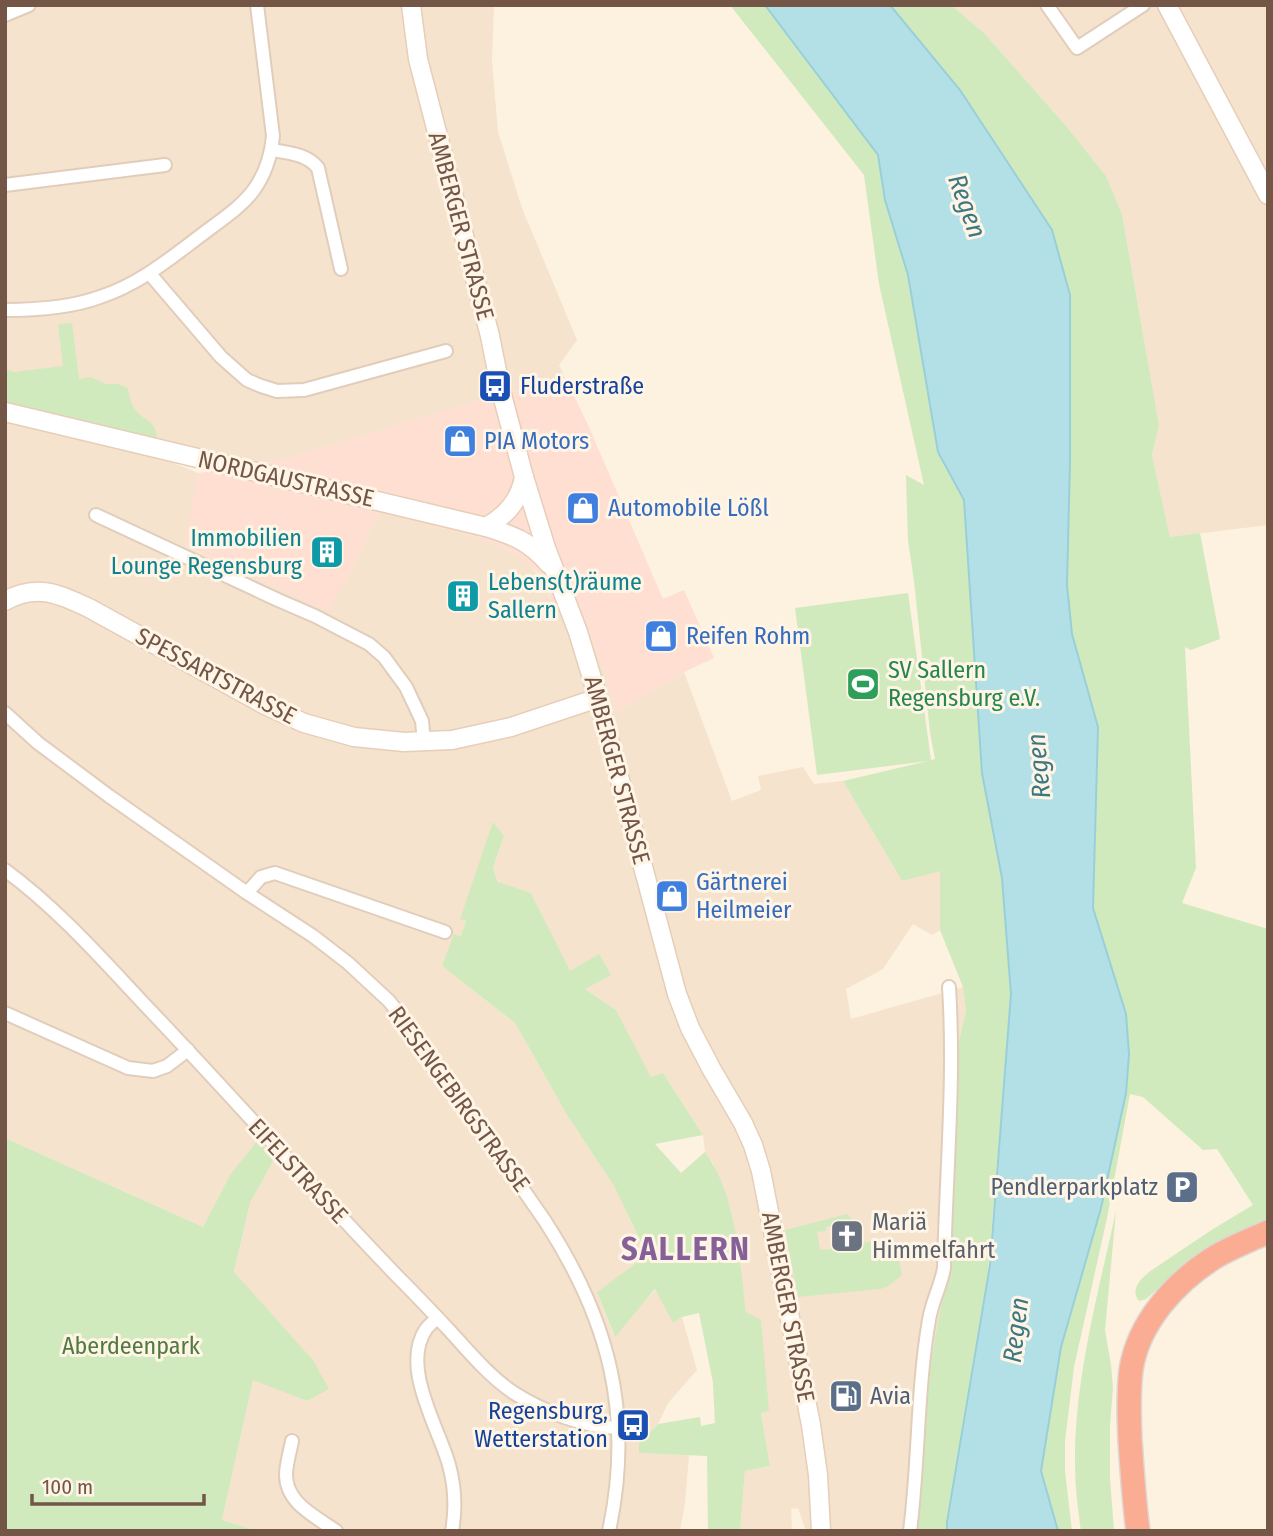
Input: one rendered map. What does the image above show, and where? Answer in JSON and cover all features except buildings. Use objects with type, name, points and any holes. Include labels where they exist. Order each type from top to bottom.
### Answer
[{"type":"highway","points":[[1122,1531],[1123,1464],[1131,1371],[1147,1324],[1160,1305],[1186,1279],[1212,1259],[1268,1232]]},
{"type":"highway","points":[[1129,1415],[1138,1531]]},
{"type":"main road","name":"AMBERGER STRASSE","points":[[411,5],[418,59],[524,477],[598,698],[677,994],[693,1035],[743,1123],[761,1171],[811,1425],[818,1475],[821,1531]]},
{"type":"main road","points":[[1167,5],[1268,195]]},
{"type":"main road","name":"NORDGAUSTRASSE","points":[[5,412],[486,527],[524,541],[554,570]]},
{"type":"main road","points":[[486,527],[508,511],[522,491],[524,477]]},
{"type":"main road","name":"SPESSARTSTRASSE","points":[[5,601],[27,592],[63,596],[265,705],[304,723],[354,737],[424,742],[452,740],[511,727],[598,698]]},
{"type":"street","points":[[5,15],[29,5]]},
{"type":"street","points":[[5,310],[41,309],[87,302],[112,293],[150,274],[247,199],[265,172],[273,136],[257,5]]},
{"type":"street","points":[[1048,5],[1077,48],[1143,5]]},
{"type":"street","points":[[272,150],[303,156],[313,161],[318,168],[341,269]]},
{"type":"street","points":[[5,185],[165,165]]},
{"type":"street","points":[[150,274],[221,357],[247,380],[277,391],[304,390],[446,351]]},
{"type":"street","points":[[96,515],[315,616],[369,644],[384,657],[406,687],[422,721],[424,742]]},
{"type":"street","name":"RIESENGEBIRGSTRASSE","points":[[5,713],[38,743],[79,773],[348,963],[390,1002],[428,1052],[565,1251],[596,1318],[608,1356],[619,1428],[618,1482],[609,1531]]},
{"type":"street","name":"EIFELSTRASSE","points":[[5,870],[29,887],[62,918],[468,1351],[514,1393],[565,1417],[604,1428],[619,1428]]},
{"type":"street","points":[[247,892],[261,877],[275,873],[445,932]]},
{"type":"street","points":[[911,1531],[929,1319],[944,1268],[951,1065],[949,987]]},
{"type":"street","points":[[5,1013],[128,1068],[153,1071],[167,1066],[188,1050]]},
{"type":"street","points":[[438,1318],[422,1337],[418,1370],[421,1388],[449,1465],[455,1493],[452,1531]]},
{"type":"street","points":[[292,1441],[286,1472],[291,1494],[297,1504],[336,1531]]},
{"type":"shaded area","points":[[5,5],[494,5],[492,61],[498,132],[522,208],[577,340],[559,365],[565,378],[275,462],[259,463],[58,416],[198,473],[185,546],[328,611],[380,511],[481,539],[511,552],[526,562],[544,581],[554,610],[578,609],[606,674],[616,712],[684,672],[732,801],[761,790],[758,776],[803,767],[814,784],[843,781],[902,881],[940,870],[940,930],[932,935],[913,924],[883,969],[846,989],[851,1019],[963,987],[966,1011],[957,1049],[950,1272],[943,1297],[925,1409],[916,1531],[806,1531],[798,1508],[791,1509],[792,1531],[740,1531],[745,1471],[770,1466],[761,1413],[769,1411],[746,1313],[731,1211],[713,1163],[705,1152],[703,1135],[663,1073],[651,1078],[616,1010],[585,989],[599,954],[570,972],[531,893],[499,883],[493,868],[504,837],[461,919],[466,921],[461,936],[455,934],[442,966],[515,1023],[567,1115],[614,1186],[647,1256],[597,1292],[614,1336],[656,1289],[673,1323],[682,1317],[697,1370],[668,1403],[658,1424],[639,1443],[639,1453],[689,1455],[680,1531],[258,1531],[222,1520],[253,1379],[307,1401],[313,1360],[234,1273],[250,1203],[275,1158],[230,1175],[203,1227],[5,1138]]},
{"type":"shaded area","points":[[951,5],[1268,5],[1268,525],[1170,537],[1152,455],[1159,425],[1122,214],[1106,176],[1067,127],[984,33]]},
{"type":"shaded area","points":[[566,379],[663,599],[684,590],[714,658],[684,672],[616,712],[606,674],[578,609],[553,610],[549,593],[536,571],[511,552],[481,539],[380,511],[329,612],[184,545],[198,473],[275,462],[492,397]]},
{"type":"green space","points":[[730,5],[765,5],[878,155],[885,200],[908,275],[938,452],[964,500],[982,773],[1002,878],[1011,994],[988,1273],[947,1531],[916,1531],[935,1336],[950,1272],[957,1049],[966,1011],[963,987],[940,930],[940,871],[902,881],[843,781],[928,761],[817,775],[795,608],[908,593],[931,760],[935,759],[908,540],[906,475],[924,485],[879,284],[864,175]]},
{"type":"green space","points":[[890,5],[951,5],[984,33],[1067,127],[1106,176],[1122,214],[1159,425],[1152,455],[1170,537],[1200,533],[1220,639],[1191,650],[1185,647],[1196,868],[1182,903],[1268,929],[1268,1224],[1178,1272],[1146,1299],[1139,1301],[1136,1289],[1149,1272],[1253,1205],[1217,1149],[1203,1150],[1143,1097],[1130,1094],[1107,1218],[1074,1367],[1065,1441],[1065,1471],[1072,1531],[1058,1531],[1041,1471],[1061,1347],[1101,1208],[1126,1093],[1126,1014],[1093,908],[1098,727],[1072,634],[1067,585],[1070,295],[960,90]]},
{"type":"green space","points":[[72,323],[79,379],[91,377],[106,384],[118,384],[128,388],[133,406],[154,427],[157,438],[5,403],[5,369],[14,372],[63,366],[58,324]]},
{"type":"green space","points":[[493,822],[504,836],[493,868],[498,882],[531,893],[570,971],[599,954],[611,975],[585,989],[616,1010],[651,1077],[663,1073],[703,1135],[655,1144],[681,1173],[705,1152],[724,1188],[735,1229],[746,1312],[761,1320],[769,1411],[761,1413],[770,1466],[745,1471],[740,1531],[708,1531],[707,1456],[639,1453],[639,1443],[658,1424],[700,1417],[701,1426],[715,1423],[713,1383],[699,1313],[682,1317],[673,1323],[655,1289],[615,1337],[597,1292],[647,1255],[614,1186],[567,1115],[515,1023],[442,966],[454,934],[461,936],[466,921],[460,919]]},
{"type":"green space","name":"Aberdeenpark","points":[[5,1138],[203,1227],[230,1175],[258,1140],[275,1158],[250,1203],[234,1272],[313,1360],[329,1389],[307,1401],[253,1380],[222,1520],[258,1531],[5,1531]]},
{"type":"green space","points":[[1116,1211],[1105,1330],[1113,1388],[1110,1479],[1114,1531],[1081,1531],[1075,1474],[1078,1402],[1088,1337]]},
{"type":"green space","points":[[847,1214],[852,1223],[826,1227],[826,1231],[817,1232],[820,1250],[832,1249],[831,1243],[855,1239],[857,1244],[893,1238],[902,1275],[880,1289],[798,1297],[785,1230]]},
{"type":"water","name":"Regen","points":[[765,5],[890,5],[960,90],[1052,230],[1070,295],[1067,585],[1072,634],[1098,727],[1093,908],[1126,1014],[1129,1054],[1126,1093],[1101,1208],[1061,1347],[1041,1471],[1058,1531],[947,1531],[990,1265],[1011,994],[1002,878],[982,773],[964,500],[938,452],[908,275],[885,200],[878,155]]},
{"type":"place","name":"Fluderstraße","points":[[495,386]]},
{"type":"place","name":"PIA Motors","points":[[460,441]]},
{"type":"place","name":"Automobile Lößl","points":[[583,508]]},
{"type":"place","name":"Immobilien Lounge Regensburg","points":[[327,552]]},
{"type":"place","name":"Lebens(t)räume Sallern","points":[[463,596]]},
{"type":"place","name":"Reifen Rohm","points":[[661,636]]},
{"type":"place","name":"SV Sallern Regensburg e.V.","points":[[863,684]]},
{"type":"place","name":"Gärtnerei Heilmeier","points":[[672,896]]},
{"type":"place","name":"Pendlerparkplatz","points":[[1182,1187]]},
{"type":"place","name":"Mariä Himmelfahrt","points":[[847,1236]]},
{"type":"place","name":"Avia","points":[[846,1396]]},
{"type":"place","name":"Regensburg, Wetterstation","points":[[633,1425]]},
{"type":"district","name":"SALLERN","points":[[686,1249]]}]
